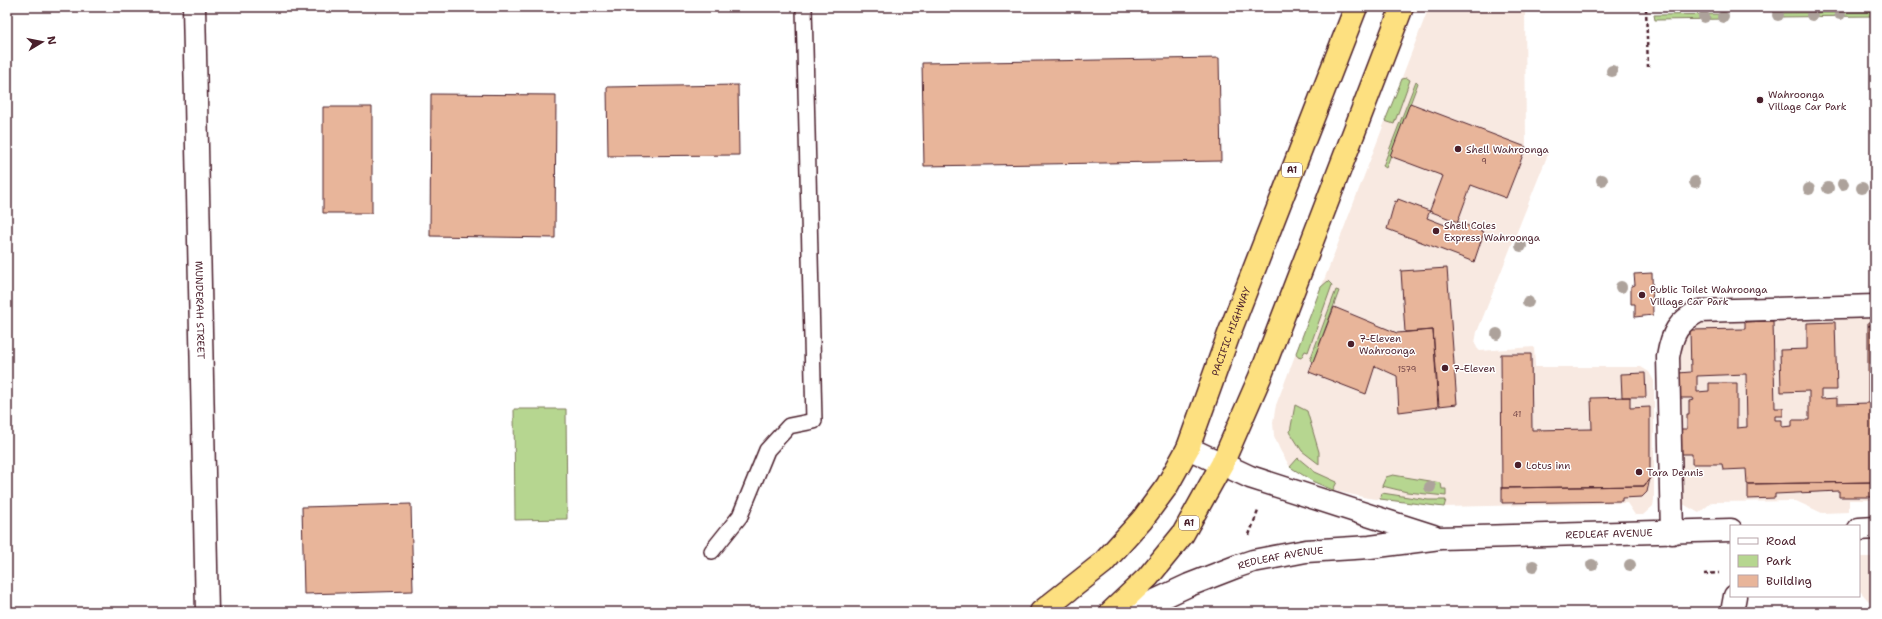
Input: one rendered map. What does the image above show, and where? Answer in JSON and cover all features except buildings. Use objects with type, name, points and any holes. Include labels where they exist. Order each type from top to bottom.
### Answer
[{"type":"highway","name":"PACIFIC HIGHWAY","points":[[1040,612],[1103,563],[1142,520],[1167,486],[1188,448],[1232,327],[1356,7]]},
{"type":"highway","name":"A1","points":[[1111,612],[1148,577],[1183,534],[1222,464],[1260,377],[1402,7]]},
{"type":"street","name":"MUNDERAH STREET","points":[[194,7],[207,612]]},
{"type":"street","points":[[1672,533],[1668,357],[1671,340],[1678,327],[1687,317],[1699,311],[1875,306]]},
{"type":"street","name":"REDLEAF AVENUE","points":[[1188,448],[1250,477],[1440,538]]},
{"type":"street","points":[[1860,529],[1875,528]]},
{"type":"street","name":"REDLEAF AVENUE","points":[[1131,612],[1188,585],[1253,561],[1306,551],[1370,547],[1440,538],[1672,533],[1730,530]]},
{"type":"street","points":[[1732,612],[1735,597]]},
{"type":"lane","points":[[712,551],[740,516],[768,450],[789,426],[814,421],[804,7]]},
{"type":"path","points":[[1646,8],[1648,67]]},
{"type":"path","points":[[1247,541],[1258,511]]},
{"type":"shaded area","points":[[1429,7],[1525,7],[1526,147],[1548,154],[1477,332],[1475,343],[1480,351],[1534,347],[1535,367],[1641,367],[1649,372],[1654,381],[1654,500],[1653,506],[1643,515],[1635,515],[1627,503],[1444,507],[1368,498],[1344,493],[1314,482],[1290,467],[1274,436],[1273,422],[1276,405]]},
{"type":"shaded area","points":[[1875,316],[1875,500],[1849,500],[1849,512],[1822,513],[1796,501],[1712,502],[1699,513],[1683,504],[1679,498],[1675,357],[1682,338],[1700,322]]},
{"type":"shaded area","points":[[1860,557],[1875,557],[1875,608],[1860,591]]},
{"type":"green space","points":[[1875,12],[1875,16],[1776,17],[1776,13]]},
{"type":"green space","points":[[1727,14],[1727,19],[1655,20],[1654,15]]},
{"type":"green space","points":[[1407,78],[1410,80],[1394,124],[1385,121],[1402,79]]},
{"type":"green space","points":[[1416,81],[1418,83],[1386,168],[1383,166]]},
{"type":"green space","points":[[1328,281],[1332,285],[1308,352],[1305,351],[1301,358],[1298,357],[1296,353],[1321,287]]},
{"type":"green space","points":[[1336,290],[1339,291],[1313,362],[1310,360]]},
{"type":"green space","points":[[1295,405],[1307,411],[1319,452],[1319,464],[1302,451],[1290,432]]},
{"type":"green space","points":[[514,409],[566,409],[567,519],[515,520]]},
{"type":"green space","points":[[1298,458],[1315,472],[1337,482],[1333,490],[1314,482],[1290,467]]},
{"type":"green space","points":[[1393,475],[1441,483],[1442,489],[1446,489],[1446,496],[1407,492],[1382,486],[1386,477]]},
{"type":"green space","points":[[1382,493],[1428,500],[1446,500],[1444,507],[1380,499]]},
{"type":"place","name":"Wahroonga Village Car Park","points":[[1760,100]]},
{"type":"place","name":"Shell Wahroonga","points":[[1458,149]]},
{"type":"place","name":"Shell Coles Express Wahroonga","points":[[1436,231]]},
{"type":"place","name":"Public Toilet Wahroonga Village Car Park","points":[[1642,295]]},
{"type":"place","name":"7-Eleven Wahroonga","points":[[1351,344]]},
{"type":"place","name":"7-Eleven","points":[[1445,368]]},
{"type":"place","name":"Lotus inn","points":[[1518,465]]},
{"type":"place","name":"Tara Dennis","points":[[1639,472]]}]
